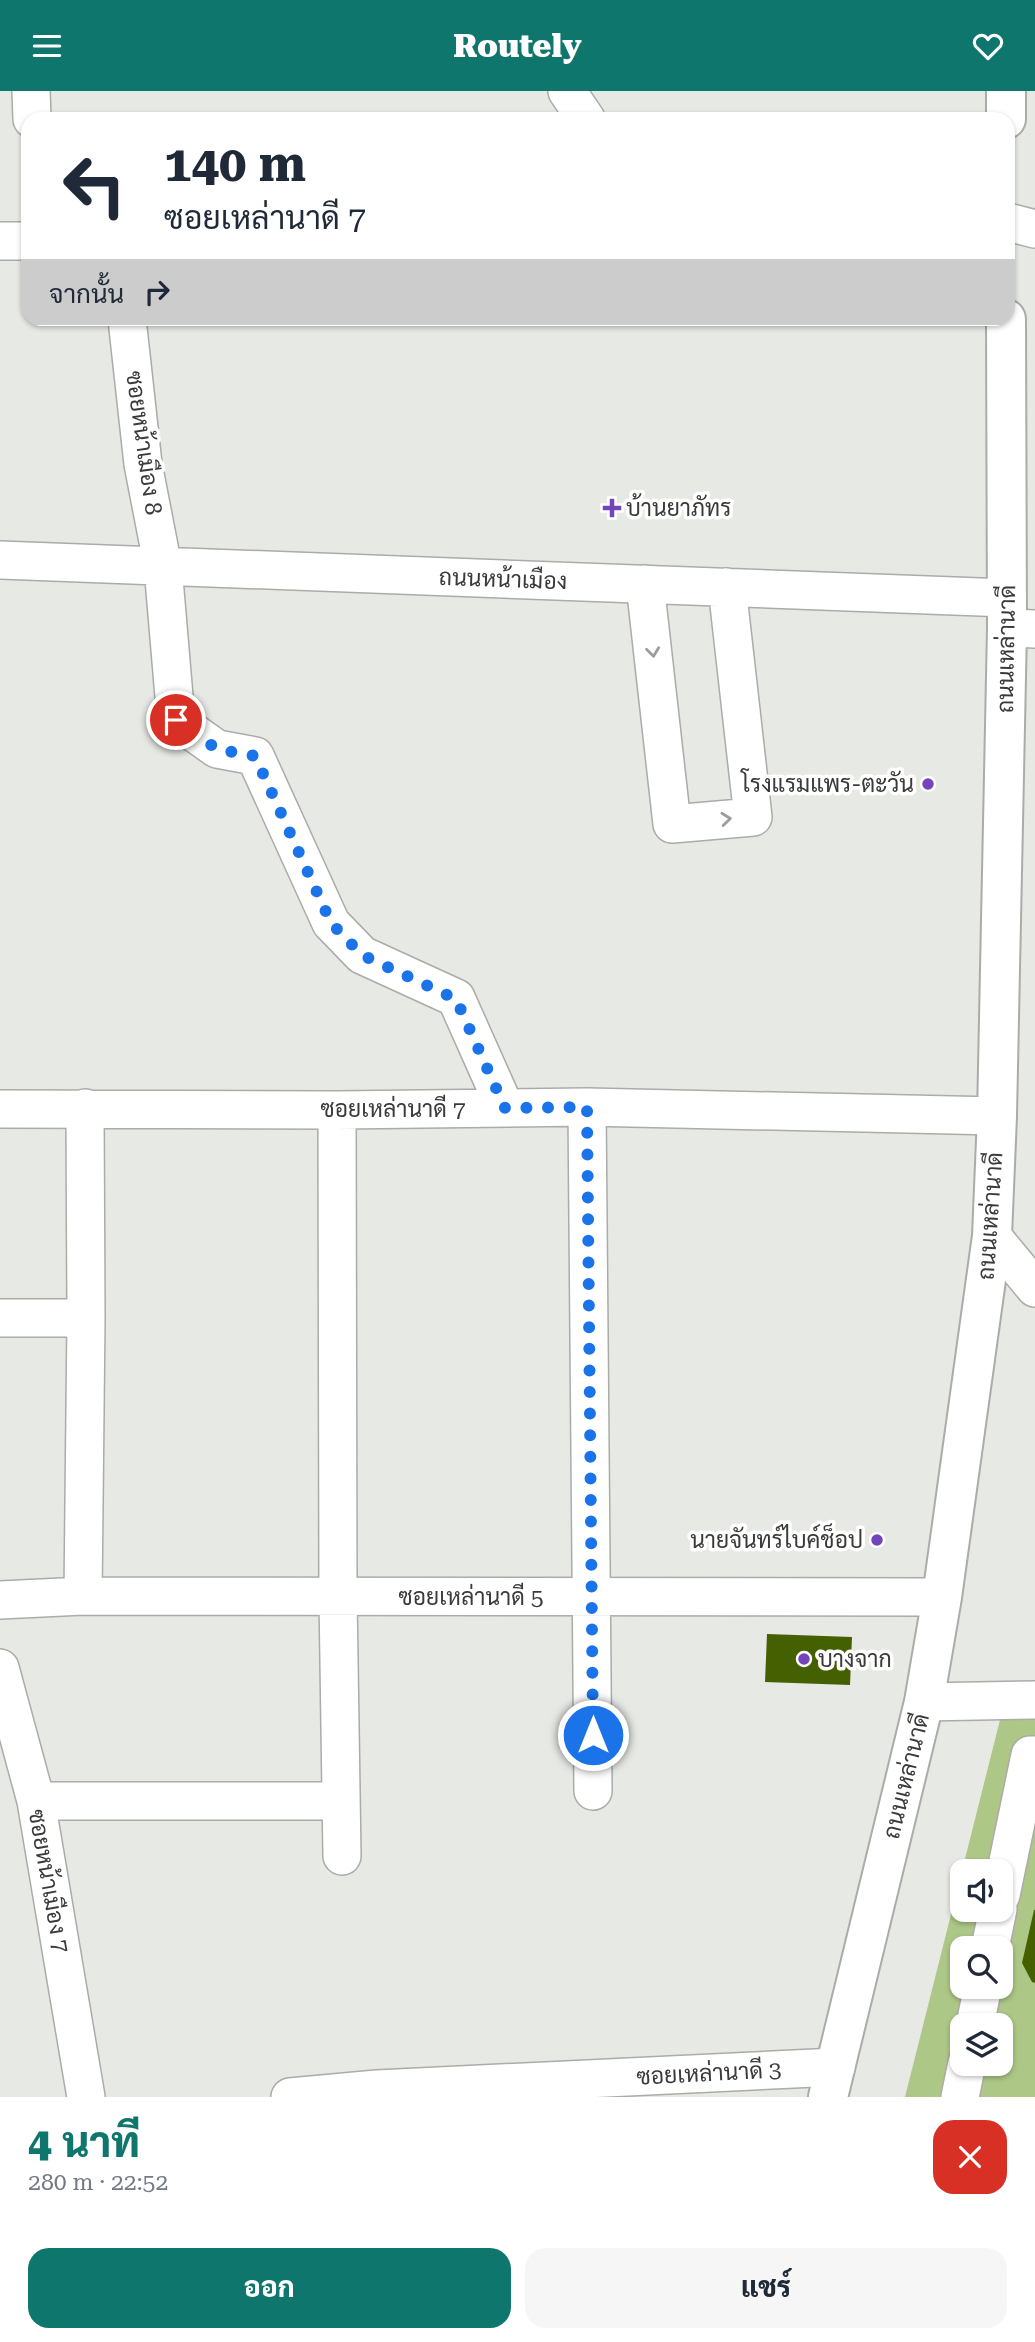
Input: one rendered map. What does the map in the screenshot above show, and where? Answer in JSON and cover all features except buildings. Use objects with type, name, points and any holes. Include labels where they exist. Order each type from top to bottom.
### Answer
[{"type":"main road","points":[[1006,91],[1006,112]]},
{"type":"main road","name":"ถนนเหล่านาดี","points":[[832,2082],[924,1702],[942,1597],[992,1236],[1016,618],[1006,326]]},
{"type":"street","points":[[31,91],[32,112]]},
{"type":"street","points":[[567,91],[581,112]]},
{"type":"street","points":[[1015,224],[1035,229]]},
{"type":"street","points":[[0,241],[21,241]]},
{"type":"street","name":"ซอยหน้าเมือง 8","points":[[129,326],[144,464],[163,567],[176,720],[217,749],[255,756],[331,923],[362,955],[456,999],[505,1108]]},
{"type":"street","name":"ถนนหน้าเมือง","points":[[0,560],[727,587],[1016,618]]},
{"type":"street","points":[[645,584],[672,824],[753,817],[727,587]]},
{"type":"street","points":[[587,1107],[593,1791]]},
{"type":"street","name":"ซอยเหล่านาดี 7","points":[[0,1109],[337,1110],[587,1107],[997,1117]]},
{"type":"street","points":[[83,1595],[85,1108]]},
{"type":"street","points":[[337,1110],[338,1597],[342,1856]]},
{"type":"street","points":[[992,1236],[1035,1288]]},
{"type":"street","points":[[0,1318],[86,1318]]},
{"type":"street","name":"ซอยเหล่านาดี 5","points":[[0,1600],[83,1595],[942,1597]]},
{"type":"street","name":"ซอยหน้าเมือง 7","points":[[0,1668],[36,1801],[86,2097]]},
{"type":"street","points":[[924,1702],[1035,1700]]},
{"type":"street","points":[[1008,1859],[1030,1755],[1035,1755]]},
{"type":"street","points":[[36,1801],[341,1801]]},
{"type":"street","points":[[960,2097],[964,2076]]},
{"type":"street","name":"ซอยเหล่านาดี 3","points":[[290,2097],[377,2089],[832,2082]]},
{"type":"green space","points":[[1035,1714],[1035,2097],[905,2097],[950,1918],[950,1922],[1013,1922],[1013,1859],[965,1859],[1001,1716]]},
{"type":"place","name":"บ้านยาภัทร","points":[[612,508]]},
{"type":"place","name":"โรงแรมแพร-ตะวัน","points":[[928,784]]},
{"type":"place","name":"นายจันทร์ไบค์ช็อป","points":[[877,1540]]},
{"type":"place","name":"บางจาก","points":[[804,1659]]},
{"type":"route","points":[[176,720],[217,749],[255,756],[331,923],[362,955],[456,999],[505,1108],[587,1107],[593,1735]]}]
